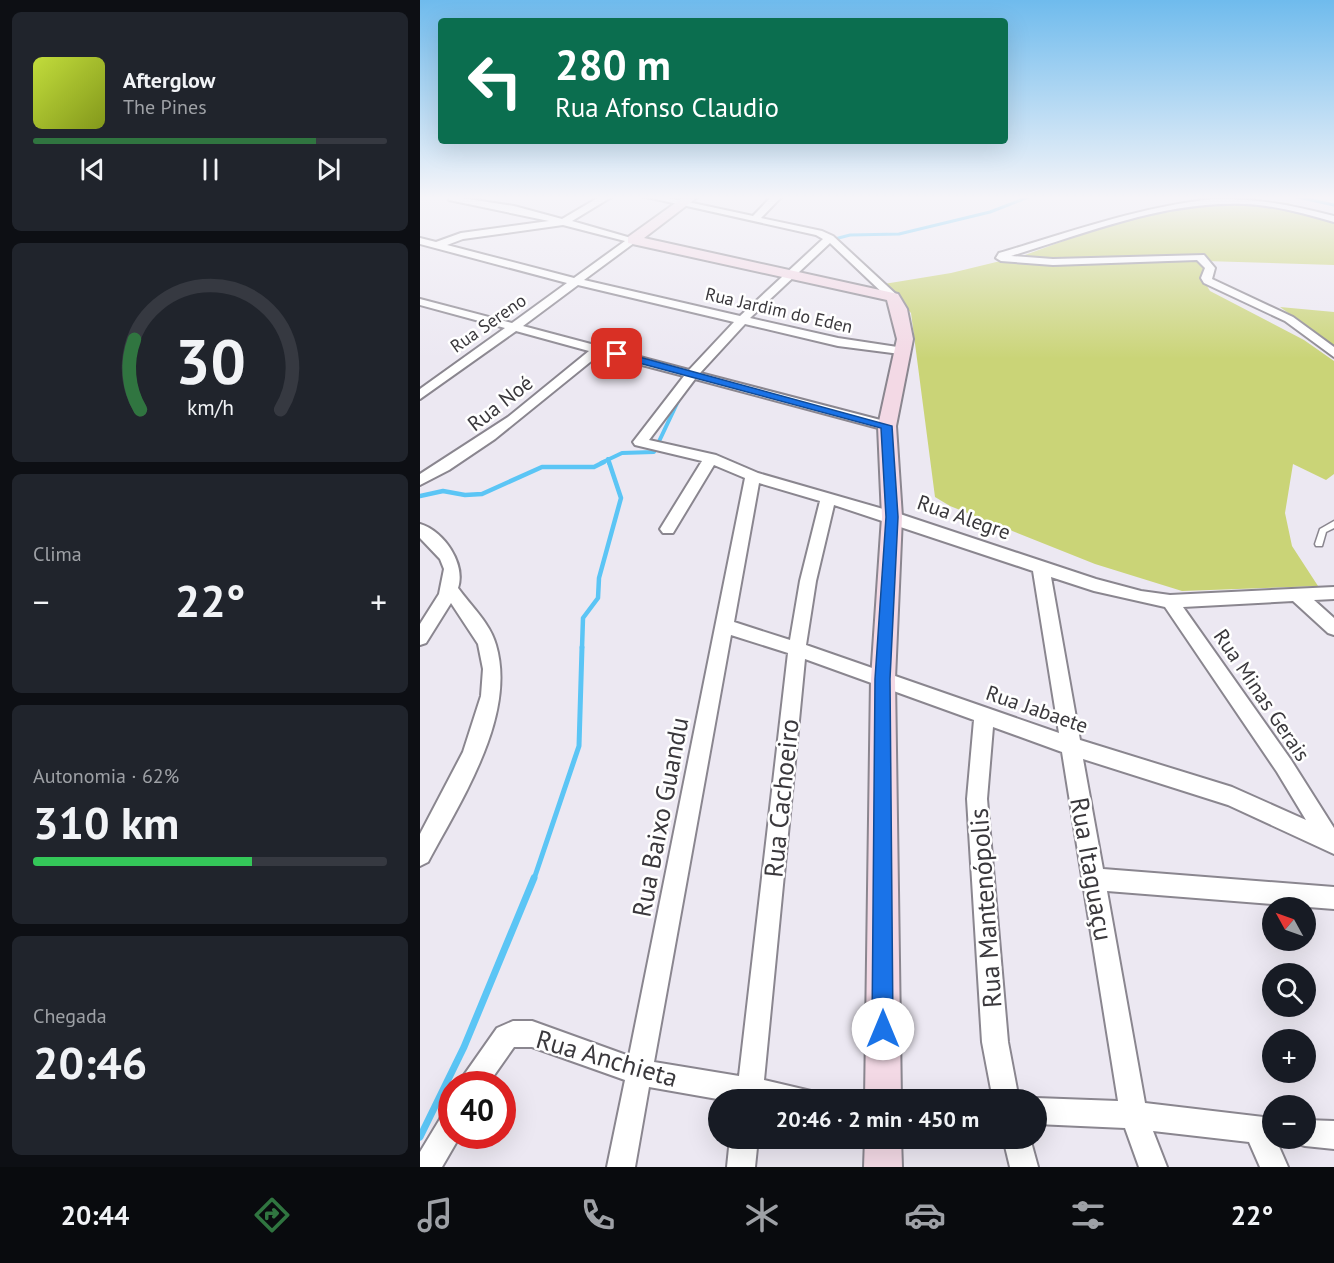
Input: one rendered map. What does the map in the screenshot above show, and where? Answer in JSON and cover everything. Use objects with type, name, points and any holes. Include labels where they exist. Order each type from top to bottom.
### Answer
[{"type":"street","name":"Rua Jardim do Eden","points":[[453,250],[577,282],[838,342],[904,352]]},
{"type":"street","name":"Rua Sereno","points":[[420,395],[619,250]]},
{"type":"street","points":[[678,250],[787,276],[893,297]]},
{"type":"street","points":[[691,374],[741,319],[816,250]]},
{"type":"street","points":[[843,250],[893,297],[899,309],[904,330],[904,352],[887,426],[892,517],[883,679],[883,1089]]},
{"type":"street","points":[[1020,250],[999,257],[1053,262],[1200,257],[1210,268],[1206,278],[1208,281],[1289,318],[1334,352]]},
{"type":"street","points":[[420,302],[887,426]]},
{"type":"street","points":[[420,316],[434,307]]},
{"type":"street","name":"Rua Noé","points":[[420,480],[466,455],[598,349]]},
{"type":"street","name":"Rua Alegre","points":[[691,374],[640,442],[711,458],[753,476],[892,517],[1124,594],[1170,601],[1334,593]]},
{"type":"street","points":[[668,529],[711,458]]},
{"type":"street","name":"Rua Baixo Guandu","points":[[621,1167],[753,476]]},
{"type":"street","name":"Rua Cachoeiro","points":[[751,1089],[797,648],[808,581],[828,498]]},
{"type":"street","points":[[420,530],[432,538],[449,560],[455,575],[451,591],[420,638]]},
{"type":"street","name":"Rua Itaguaçu","points":[[1041,568],[1134,1115],[1153,1167]]},
{"type":"street","points":[[420,855],[469,759],[484,723],[490,690],[487,645],[451,591]]},
{"type":"street","points":[[1298,595],[1334,628]]},
{"type":"street","name":"Rua Minas Gerais","points":[[1170,601],[1284,766],[1333,845]]},
{"type":"street","name":"Rua Jabaete","points":[[724,626],[797,648],[1071,746],[1232,797],[1333,845]]},
{"type":"street","name":"Rua Mantenópolis","points":[[984,716],[977,799],[995,1042],[1004,1089]]},
{"type":"street","points":[[1094,879],[1334,897]]},
{"type":"street","name":"Rua Anchieta","points":[[481,1071],[496,1048],[513,1034],[532,1034],[639,1072],[718,1089]]},
{"type":"street","points":[[1047,1111],[1134,1115],[1262,1130]]},
{"type":"street","points":[[1316,1134],[1334,1135]]},
{"type":"street","points":[[427,1167],[438,1148]]},
{"type":"street","points":[[741,1167],[743,1149]]},
{"type":"street","points":[[883,1149],[884,1167]]},
{"type":"street","points":[[1019,1149],[1024,1167]]},
{"type":"street","points":[[1270,1149],[1274,1167]]},
{"type":"lane","points":[[1319,544],[1323,531],[1334,524]]},
{"type":"green space","points":[[1037,250],[1334,250],[1334,265],[1205,261],[1202,278],[1210,291],[1304,340],[1334,361],[1334,474],[1326,480],[1293,464],[1285,513],[1292,546],[1318,586],[1182,591],[1095,564],[950,506],[935,497],[911,313],[884,284],[951,273]]},
{"type":"green space","points":[[1280,307],[1334,312],[1334,346]]},
{"type":"waterway","points":[[608,460],[622,453],[654,452],[680,397]]},
{"type":"waterway","points":[[601,463],[608,460]]},
{"type":"waterway","points":[[420,496],[443,491],[465,495],[482,494],[542,467],[594,467],[604,462]]},
{"type":"waterway","points":[[582,648],[583,618],[598,598],[599,578],[621,498],[609,462]]},
{"type":"waterway","points":[[534,879],[579,746],[582,647]]},
{"type":"waterway","points":[[420,1137],[464,1047],[534,878]]},
{"type":"route","points":[[617,354],[887,426],[892,517],[887,645],[883,679],[883,1029]]}]
